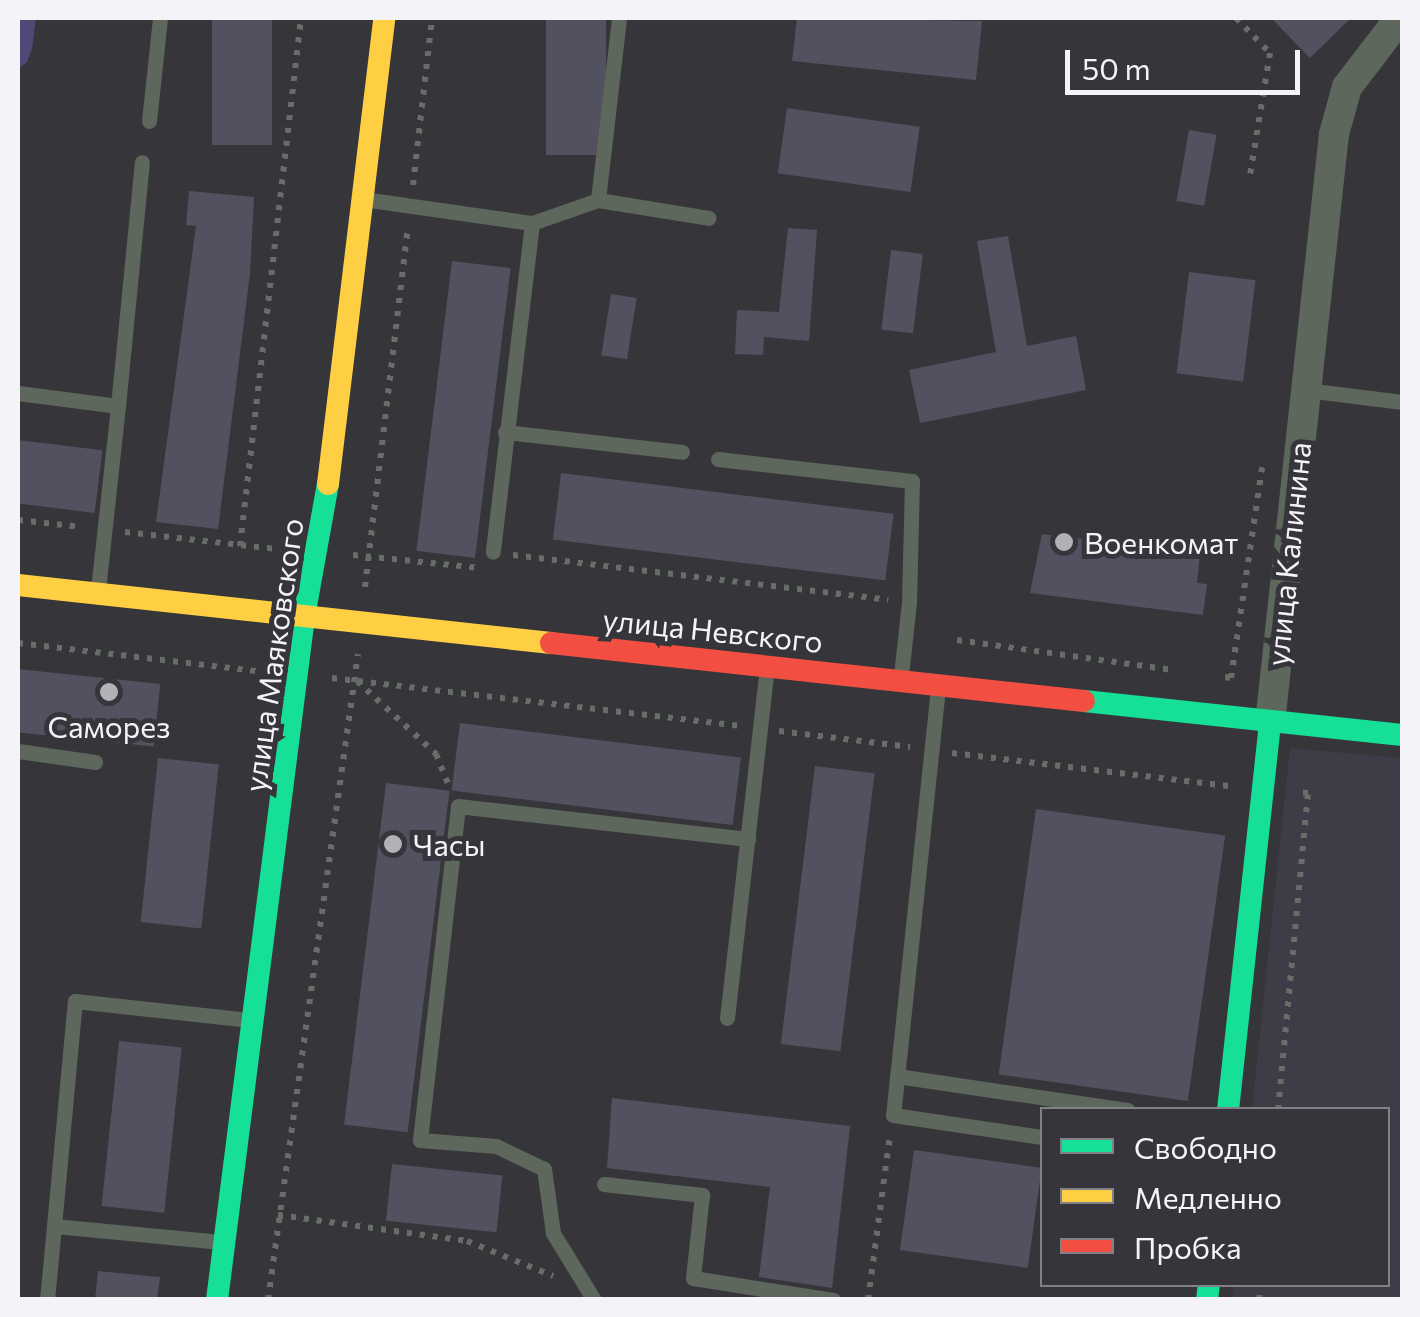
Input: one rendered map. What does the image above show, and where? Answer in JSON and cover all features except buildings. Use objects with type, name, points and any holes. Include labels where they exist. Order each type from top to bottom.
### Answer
[{"type":"street","name":"улица Маяковского","points":[[217,1300],[300,676],[304,616],[319,552],[384,18]]},
{"type":"street","name":"улица Калинина","points":[[1228,1107],[1334,134],[1346,87],[1400,18]]},
{"type":"street","name":"улица Невского","points":[[18,585],[1402,735]]},
{"type":"lane","points":[[149,120],[160,18]]},
{"type":"lane","points":[[598,200],[619,18]]},
{"type":"lane","points":[[97,595],[108,530],[142,162]]},
{"type":"lane","points":[[365,198],[532,223],[598,200],[708,218]]},
{"type":"lane","points":[[492,552],[532,223]]},
{"type":"lane","points":[[1306,390],[1402,402]]},
{"type":"lane","points":[[18,394],[118,406]]},
{"type":"lane","points":[[506,432],[682,452]]},
{"type":"lane","points":[[718,458],[912,481],[909,602],[900,681]]},
{"type":"lane","points":[[727,1018],[768,664]]},
{"type":"lane","points":[[938,684],[893,1115],[1040,1137]]},
{"type":"lane","points":[[18,751],[95,762]]},
{"type":"lane","points":[[590,1295],[553,1232],[544,1169],[496,1146],[420,1140],[458,806],[748,839]]},
{"type":"lane","points":[[47,1300],[75,1000],[252,1020]]},
{"type":"lane","points":[[897,1076],[1108,1107]]},
{"type":"lane","points":[[604,1184],[702,1195],[693,1278],[833,1300]]},
{"type":"lane","points":[[54,1226],[225,1242]]},
{"type":"path","points":[[240,546],[302,18]]},
{"type":"path","points":[[1236,18],[1270,52],[1249,181]]},
{"type":"path","points":[[1211,675],[1231,678],[1262,468]]},
{"type":"path","points":[[18,520],[489,570],[492,552],[909,602]]},
{"type":"path","points":[[957,640],[1192,672]]},
{"type":"path","points":[[18,643],[1308,793],[1278,1107]]},
{"type":"path","points":[[355,680],[436,754],[458,806]]},
{"type":"path","points":[[868,1300],[893,1115]]},
{"type":"path","points":[[278,1215],[467,1241],[590,1295]]},
{"type":"shaded area","points":[[18,18],[36,18],[32,48],[27,62],[18,69]]},
{"type":"shaded area","points":[[1290,748],[1402,758],[1402,1299],[1232,1299],[1234,1287],[1390,1287],[1390,1107],[1252,1107]]},
{"type":"traffic: fast","points":[[217,1300],[304,617],[328,484]]},
{"type":"traffic: fast","points":[[1084,701],[1402,735]]},
{"type":"traffic: fast","points":[[1228,1107],[1270,723]]},
{"type":"traffic: fast","points":[[1207,1300],[1209,1287]]},
{"type":"traffic: slow","points":[[328,484],[384,18]]},
{"type":"traffic: slow","points":[[18,585],[551,643]]},
{"type":"traffic: jam","points":[[551,643],[1084,701]]},
{"type":"place","name":"Военкомат","points":[[1064,542]]},
{"type":"place","name":"Саморез","points":[[109,692]]},
{"type":"place","name":"Часы","points":[[393,844]]}]
